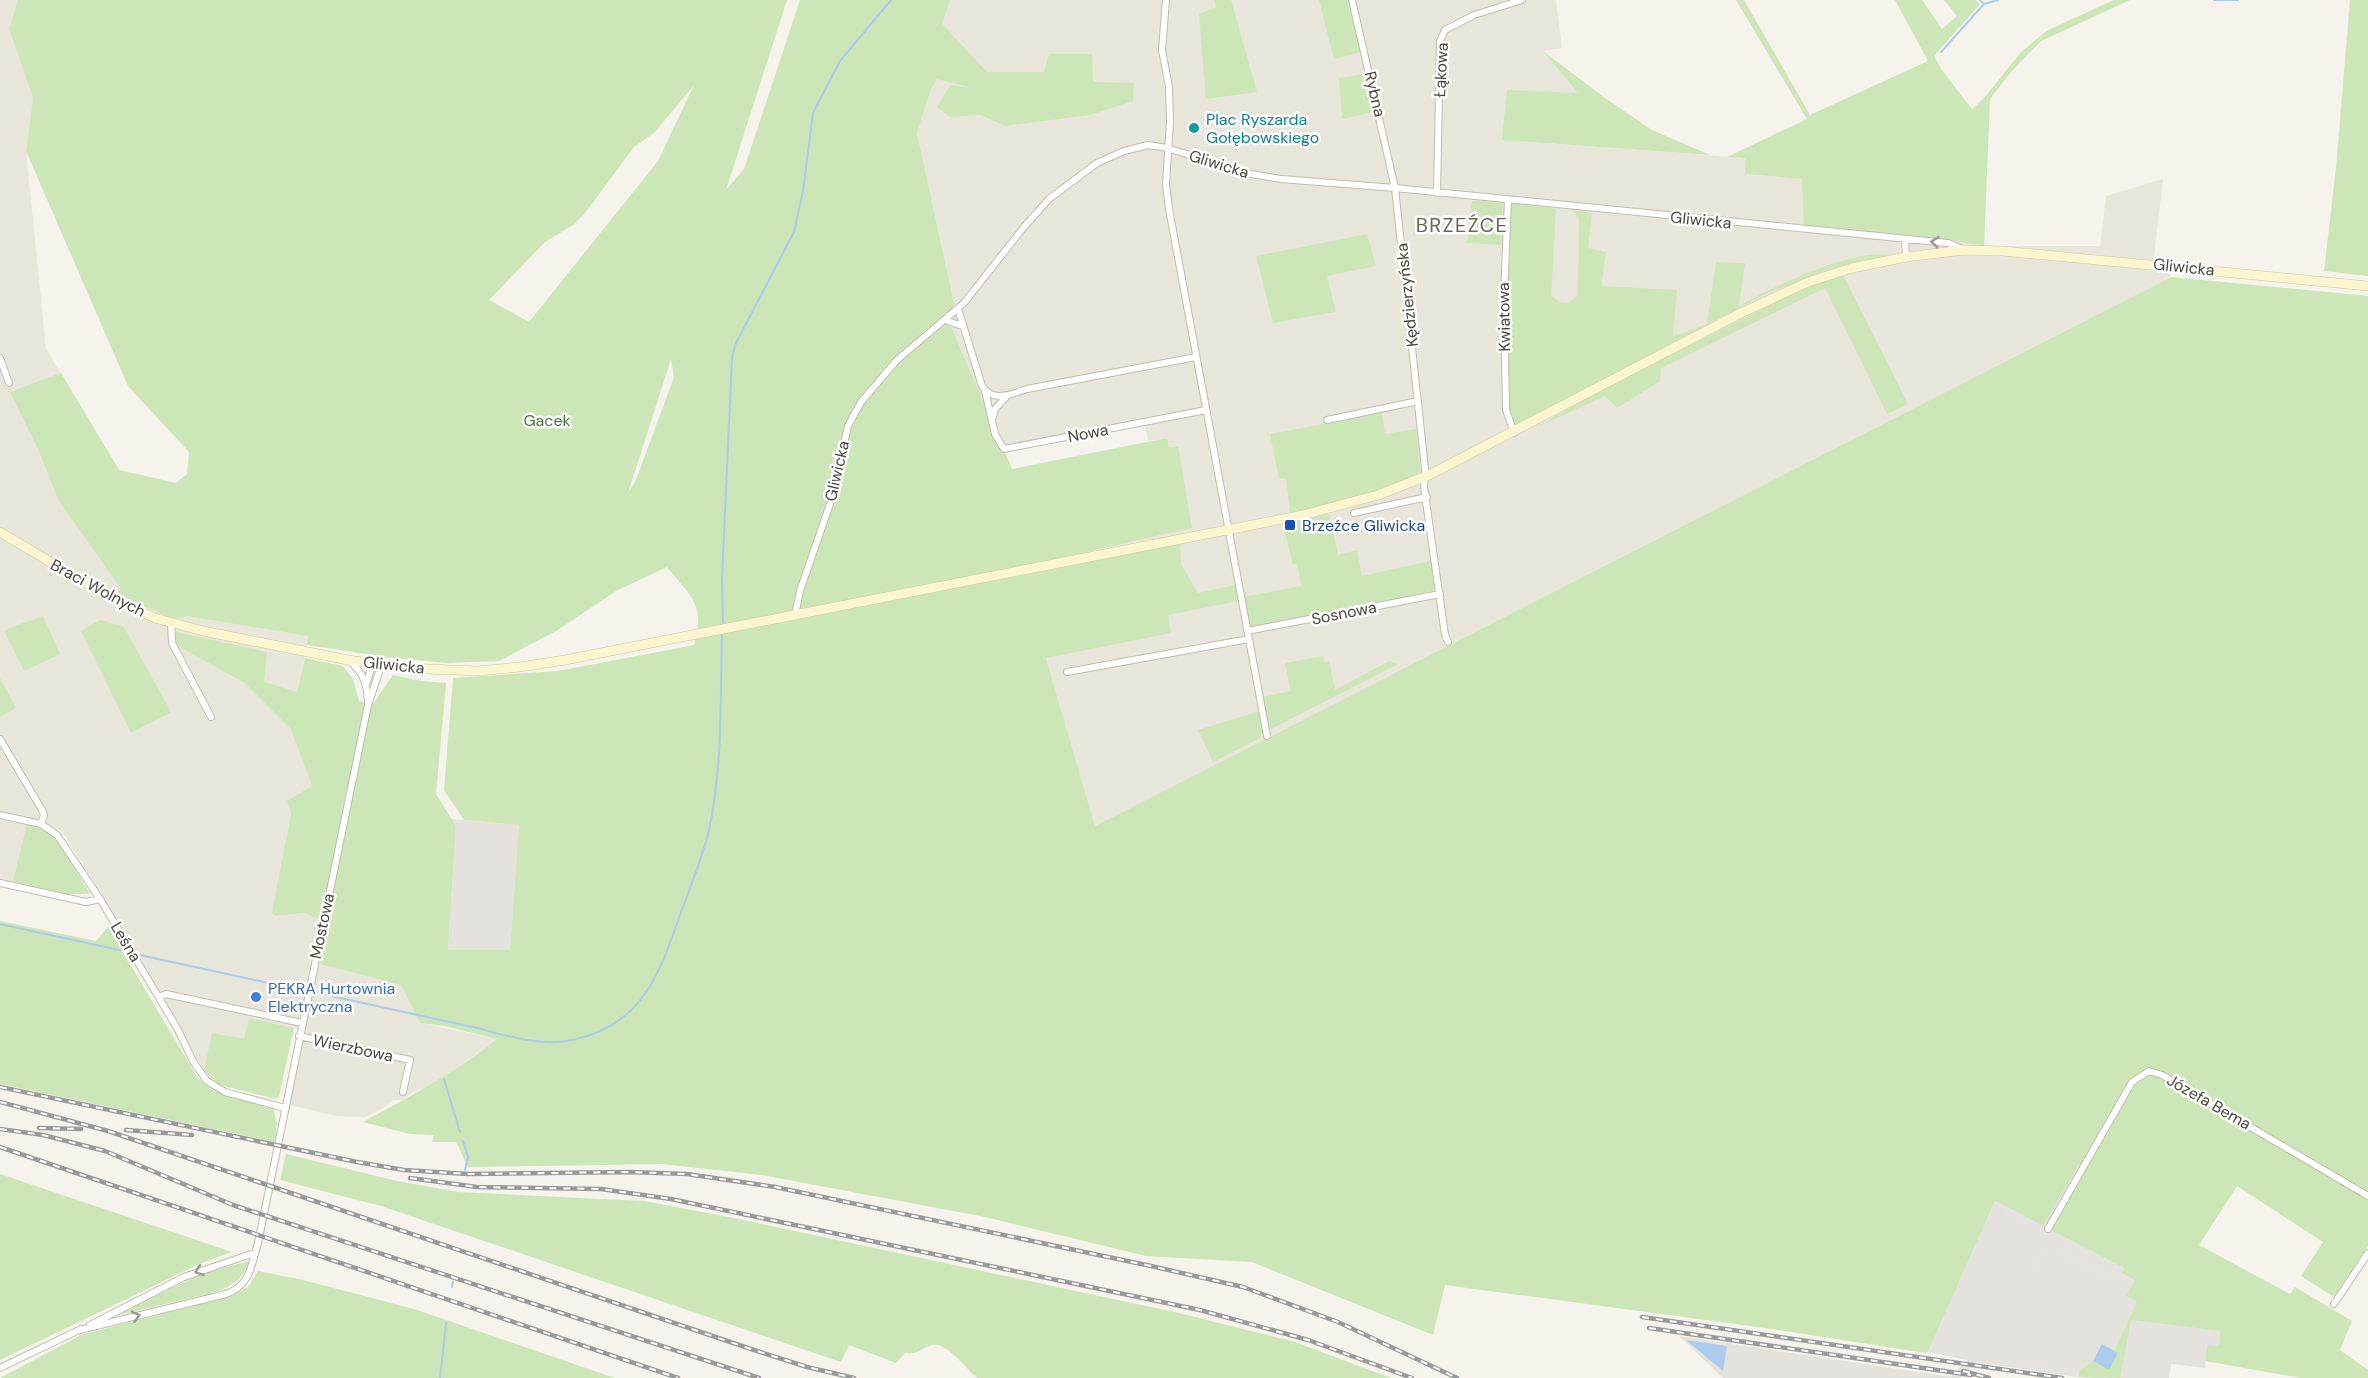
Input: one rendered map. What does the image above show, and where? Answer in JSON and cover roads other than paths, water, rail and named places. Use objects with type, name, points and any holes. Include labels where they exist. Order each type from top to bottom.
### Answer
[{"type":"main road","name":"Gliwicka","points":[[171,623],[379,666],[477,671],[520,667],[795,615],[1344,505],[1424,478],[1782,293],[1842,271],[1906,257],[1964,250],[2040,253],[2368,286]]},
{"type":"main road","name":"Braci Wolnych","points":[[0,532],[113,599],[171,623]]},
{"type":"street","points":[[1166,0],[1162,50],[1169,87],[1170,122],[1166,184],[1169,209],[1267,736]]},
{"type":"street","name":"Rybna","points":[[1352,0],[1395,188]]},
{"type":"street","name":"Łąkowa","points":[[1437,193],[1440,41],[1445,30],[1474,15],[1522,0]]},
{"type":"street","name":"Gliwicka","points":[[795,615],[800,591],[832,498],[842,445],[848,426],[861,402],[897,360],[958,309],[1049,199],[1097,163],[1124,151],[1148,145],[1167,147],[1261,176],[1948,243],[1964,250]]},
{"type":"street","name":"Kędzierzyńska","points":[[1395,188],[1426,497],[1445,635],[1448,642]]},
{"type":"street","name":"Kwiatowa","points":[[1508,199],[1503,296],[1506,410],[1514,433]]},
{"type":"street","points":[[1905,239],[1906,257]]},
{"type":"street","name":"Nowa","points":[[958,309],[993,417],[995,434],[1004,449],[1206,410]]},
{"type":"street","points":[[945,320],[962,326]]},
{"type":"street","points":[[985,391],[993,396],[1007,396],[1027,389],[1196,357]]},
{"type":"street","points":[[0,358],[9,383]]},
{"type":"street","points":[[993,417],[995,409],[1007,396]]},
{"type":"street","points":[[1327,420],[1418,401]]},
{"type":"street","points":[[1354,513],[1426,497]]},
{"type":"street","name":"Sosnowa","points":[[1247,631],[1440,594]]},
{"type":"street","points":[[171,623],[172,644],[211,717]]},
{"type":"street","points":[[1067,672],[1249,639]]},
{"type":"street","points":[[348,660],[359,670],[366,683]]},
{"type":"street","points":[[366,683],[371,669],[379,666]]},
{"type":"street","name":"Mostowa","points":[[80,1330],[234,1291],[246,1280],[254,1262],[254,1253],[368,705],[379,666]]},
{"type":"street","name":"Mostowa","points":[[366,683],[368,705]]},
{"type":"street","points":[[0,739],[44,816],[41,824],[0,816]]},
{"type":"street","name":"Leśna","points":[[41,824],[58,837],[100,899],[159,997],[194,1063],[207,1081],[225,1092],[285,1108]]},
{"type":"street","points":[[0,884],[86,902],[100,899]]},
{"type":"street","name":"Wierzbowa","points":[[159,997],[166,994],[302,1023]]},
{"type":"street","name":"Wierzbowa","points":[[299,1036],[410,1060],[403,1092]]},
{"type":"street","name":"Józefa Bema","points":[[2048,1229],[2132,1082],[2149,1071],[2162,1075],[2368,1196]]},
{"type":"street","name":"Mostowa","points":[[0,1368],[184,1277],[254,1253]]},
{"type":"street","points":[[2334,1304],[2368,1253]]},
{"type":"water","points":[[1686,1340],[1727,1346],[1723,1371]]},
{"type":"water","points":[[2102,1344],[2118,1353],[2109,1370],[2093,1361]]},
{"type":"waterway","points":[[723,623],[722,579],[732,358],[736,343],[794,232],[803,191],[813,113],[840,61],[891,0]]},
{"type":"waterway","points":[[1980,0],[1984,4],[1998,0]]},
{"type":"waterway","points":[[2214,0],[2238,0]]},
{"type":"waterway","points":[[1941,52],[1984,4]]},
{"type":"waterway","points":[[313,992],[521,1039],[544,1042],[566,1041],[591,1035],[612,1025],[629,1012],[654,979],[663,960],[708,834],[718,760],[722,635]]},
{"type":"waterway","points":[[0,924],[128,952]]},
{"type":"waterway","points":[[135,954],[301,990]]},
{"type":"waterway","points":[[444,1079],[460,1132]]},
{"type":"waterway","points":[[463,1141],[468,1157],[465,1170]]},
{"type":"waterway","points":[[452,1287],[453,1282]]},
{"type":"waterway","points":[[440,1378],[446,1323]]},
{"type":"railway","points":[[0,1087],[404,1170],[468,1174],[629,1172],[687,1174],[775,1187],[1243,1287],[1338,1322],[1457,1378]]},
{"type":"railway","points":[[0,1102],[108,1131],[751,1349],[807,1367],[854,1378]]},
{"type":"railway","points":[[39,1128],[81,1129]]},
{"type":"railway","points":[[0,1129],[43,1135],[105,1151],[233,1205],[759,1378]]},
{"type":"railway","points":[[126,1130],[192,1135]]},
{"type":"railway","points":[[0,1147],[678,1378]]},
{"type":"railway","points":[[410,1178],[477,1187],[601,1189],[671,1199],[1200,1310],[1308,1340],[1412,1378]]},
{"type":"railway","points":[[1642,1317],[2062,1378]]},
{"type":"railway","points":[[1649,1328],[1971,1375]]},
{"type":"railway","points":[[1963,1371],[1989,1378]]},
{"type":"place","name":"Plac Ryszarda Gołębowskiego","points":[[1194,128]]},
{"type":"place","name":"Brzeźce Gliwicka","points":[[1290,525]]},
{"type":"place","name":"PEKRA Hurtownia Elektryczna","points":[[256,997]]},
{"type":"district","name":"BRZEŹCE","points":[[1462,225]]},
{"type":"park label","name":"Gacek","points":[[547,420]]}]
